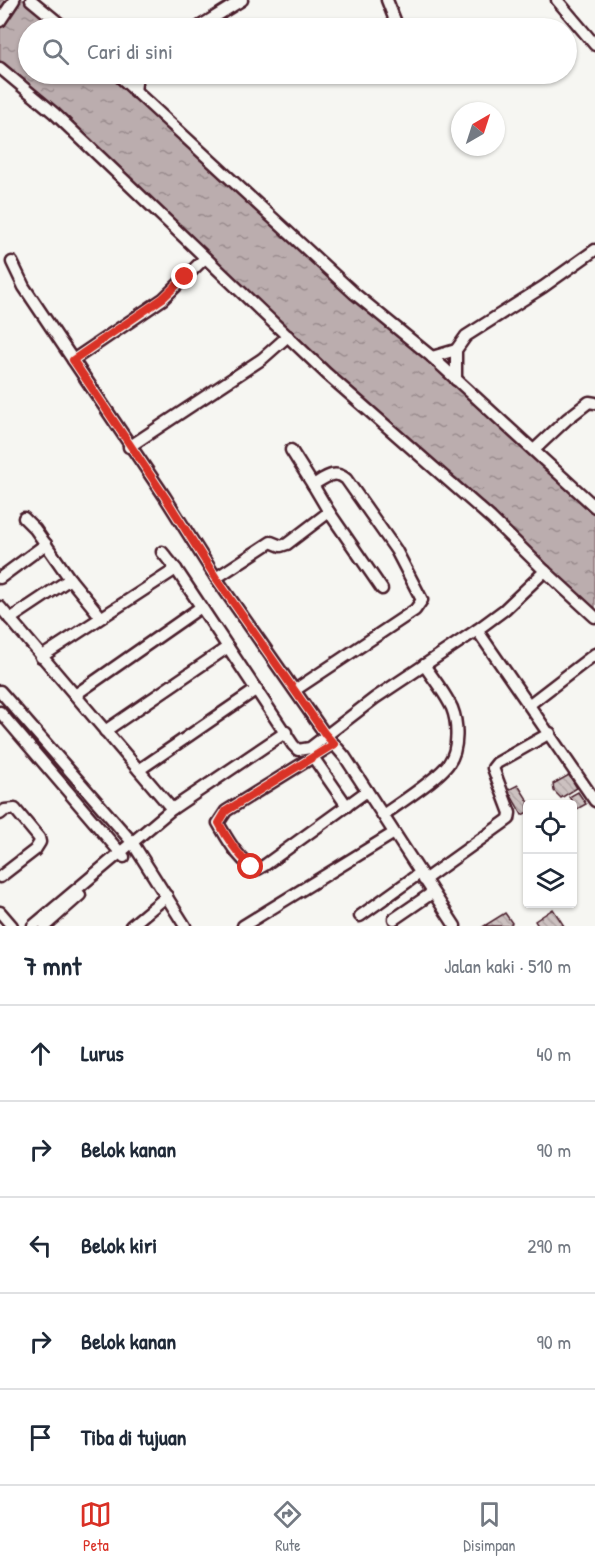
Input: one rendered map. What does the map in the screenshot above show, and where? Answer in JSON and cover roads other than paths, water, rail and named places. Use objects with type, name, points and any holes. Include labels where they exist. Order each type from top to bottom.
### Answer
[{"type":"street","points":[[0,21],[14,0]]},
{"type":"street","points":[[31,0],[52,18]]},
{"type":"street","points":[[213,18],[242,0]]},
{"type":"street","points":[[387,0],[394,18]]},
{"type":"street","points":[[557,0],[571,18]]},
{"type":"street","points":[[577,25],[595,45]]},
{"type":"street","points":[[0,68],[18,83]]},
{"type":"street","points":[[20,84],[54,112],[327,374],[491,518],[544,571],[595,617]]},
{"type":"street","points":[[127,84],[355,294],[432,357],[595,507]]},
{"type":"street","points":[[135,92],[136,84]]},
{"type":"street","points":[[456,381],[456,350],[466,336],[543,287],[595,250]]},
{"type":"street","points":[[73,360],[163,298],[205,258]]},
{"type":"street","points":[[12,262],[24,287],[129,447],[165,497],[216,578],[367,791],[454,926]]},
{"type":"street","points":[[129,447],[262,359],[288,336]]},
{"type":"street","points":[[432,357],[456,350]]},
{"type":"street","points":[[534,450],[589,402],[595,403]]},
{"type":"street","points":[[291,450],[328,512],[382,589]]},
{"type":"street","points":[[295,690],[415,610],[422,600],[396,550],[346,479],[338,474],[332,474],[313,485]]},
{"type":"street","points":[[216,578],[271,542],[281,546],[287,544],[328,512]]},
{"type":"street","points":[[24,518],[46,544],[69,579],[101,617]]},
{"type":"street","points":[[0,578],[46,544]]},
{"type":"street","points":[[162,552],[176,569],[298,750],[309,748],[325,734],[424,664],[477,630],[504,610],[544,571]]},
{"type":"street","points":[[41,657],[176,569]]},
{"type":"street","points":[[69,579],[4,616],[172,809]]},
{"type":"street","points":[[75,695],[201,608]]},
{"type":"street","points":[[477,630],[595,801]]},
{"type":"street","points":[[105,731],[228,648]]},
{"type":"street","points":[[530,704],[595,654]]},
{"type":"street","points":[[383,815],[438,774],[450,762],[456,742],[456,725],[452,708],[424,664]]},
{"type":"street","points":[[139,770],[258,689]]},
{"type":"street","points":[[0,691],[134,845],[185,926]]},
{"type":"street","points":[[0,712],[122,854]]},
{"type":"street","points":[[33,926],[134,845],[172,809],[286,732]]},
{"type":"street","points":[[360,916],[392,893],[509,819],[510,813],[494,768],[497,763],[550,733]]},
{"type":"street","points":[[334,744],[226,811],[219,823],[242,858],[251,867],[258,869],[367,791]]},
{"type":"street","points":[[314,757],[347,806]]},
{"type":"street","points":[[0,814],[5,810],[15,809],[40,842],[35,849],[0,878]]},
{"type":"street","points":[[243,926],[394,832]]},
{"type":"street","points":[[45,926],[122,854]]},
{"type":"street","points":[[394,919],[432,892]]},
{"type":"street","points":[[392,893],[405,911]]},
{"type":"street","points":[[131,926],[167,896]]},
{"type":"street","points":[[0,912],[12,926]]},
{"type":"water","points":[[0,0],[31,0],[53,18],[18,18],[18,84],[128,84],[595,507],[595,617],[0,68]]}]
